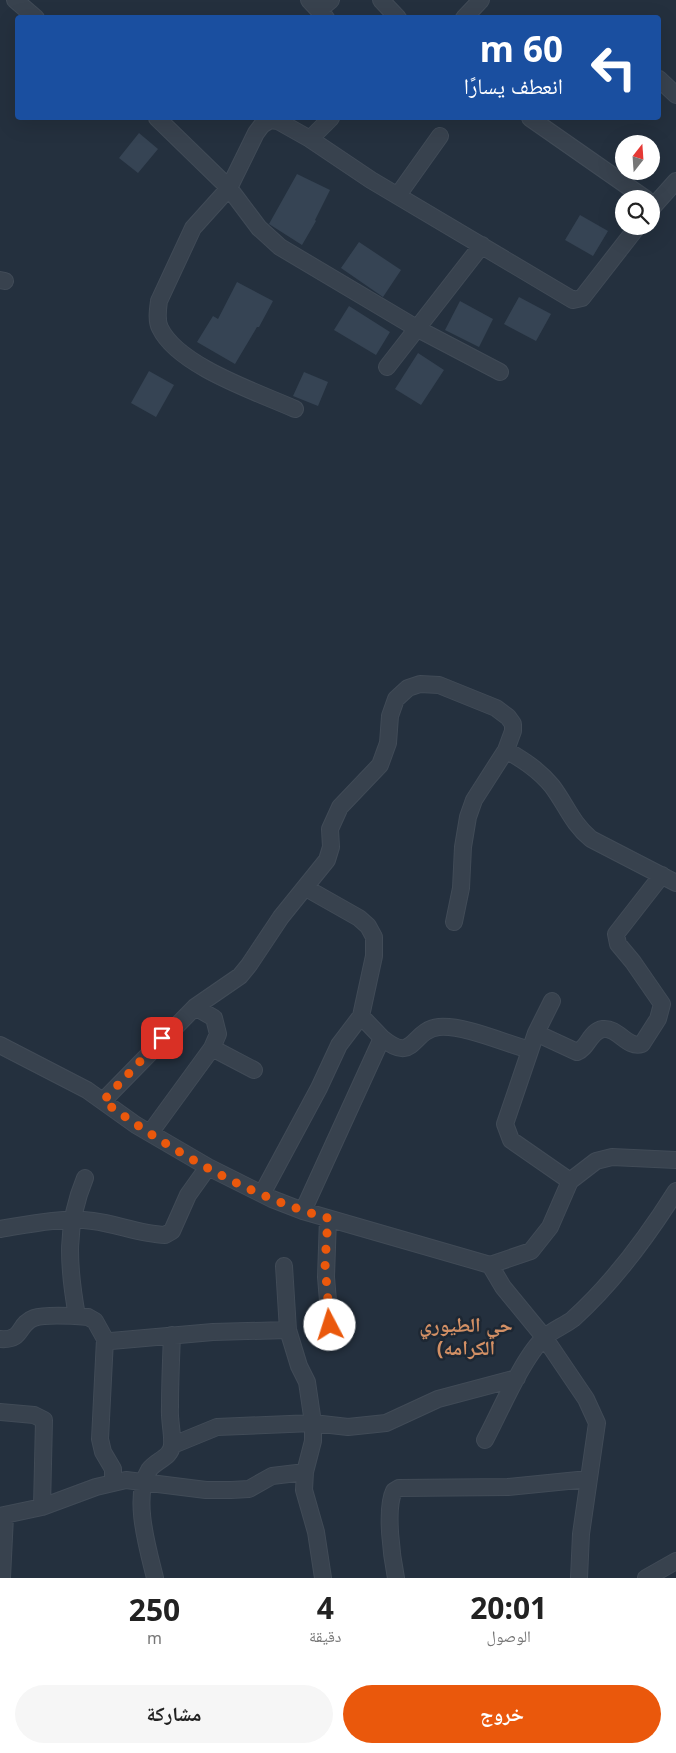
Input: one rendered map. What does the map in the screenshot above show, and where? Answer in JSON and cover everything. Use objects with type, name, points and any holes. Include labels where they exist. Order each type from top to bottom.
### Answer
[{"type":"street","points":[[15,0],[32,15]]},
{"type":"street","points":[[380,0],[395,15]]},
{"type":"street","points":[[467,15],[481,0]]},
{"type":"street","points":[[661,81],[676,95]]},
{"type":"street","points":[[159,120],[229,188],[259,228],[280,247],[418,329],[500,372]]},
{"type":"street","points":[[295,409],[196,364],[175,347],[159,327],[159,301],[183,246],[193,228],[229,188],[256,132],[262,124],[270,120],[278,121],[310,139],[356,170],[568,297],[578,300],[582,298],[631,235]]},
{"type":"street","points":[[310,139],[329,120]]},
{"type":"street","points":[[533,120],[631,190]]},
{"type":"street","points":[[398,195],[440,136]]},
{"type":"street","points":[[660,196],[676,181]]},
{"type":"street","points":[[388,367],[482,246]]},
{"type":"street","points":[[103,1101],[195,1007],[240,976],[281,917],[327,860],[331,847],[330,829],[340,807],[380,765],[388,743],[396,699],[408,688],[420,684],[439,685],[496,708],[508,717],[513,724],[513,731],[506,750],[474,800],[468,817],[463,848],[461,888],[454,922]]},
{"type":"street","points":[[506,750],[538,772],[552,786],[580,829],[592,839],[669,879],[616,934],[618,944],[662,1004],[658,1019],[642,1044],[633,1045],[608,1029],[602,1029],[598,1031],[581,1051],[577,1052],[536,1033]]},
{"type":"street","points":[[262,1194],[315,1095],[339,1045],[361,1016],[374,956],[374,936],[368,926],[359,918],[306,888]]},
{"type":"street","points":[[552,1002],[536,1033],[507,1112],[505,1124],[511,1140],[570,1181]]},
{"type":"street","points":[[150,1133],[212,1048],[218,1034],[214,1018],[195,1007]]},
{"type":"street","points":[[361,1016],[394,1048],[404,1048],[433,1028],[440,1027],[470,1032],[530,1050]]},
{"type":"street","points":[[303,1211],[382,1038]]},
{"type":"street","points":[[0,1045],[64,1077],[150,1133],[208,1167],[262,1194],[303,1211],[490,1265],[531,1250],[550,1227],[570,1181],[596,1161],[612,1157],[676,1160]]},
{"type":"street","points":[[212,1048],[254,1070]]},
{"type":"street","points":[[0,1229],[71,1220],[92,1221],[165,1235],[172,1231],[188,1195],[208,1167]]},
{"type":"street","points":[[76,1316],[71,1275],[71,1220],[85,1178]]},
{"type":"street","points":[[486,1440],[517,1378],[544,1337],[572,1320],[590,1302],[652,1229],[676,1191]]},
{"type":"street","points":[[328,1218],[325,1268],[330,1325]]},
{"type":"street","points":[[490,1265],[503,1287],[544,1337],[593,1410],[597,1423],[581,1534],[579,1578]]},
{"type":"street","points":[[284,1266],[288,1330],[299,1366],[307,1382],[313,1423],[312,1446],[304,1472],[304,1490],[316,1532],[323,1578]]},
{"type":"street","points":[[0,1339],[8,1340],[18,1336],[26,1324],[33,1319],[76,1316],[95,1321],[105,1339],[100,1439],[103,1452],[113,1469],[114,1483]]},
{"type":"street","points":[[105,1339],[111,1341],[172,1334],[288,1330]]},
{"type":"street","points":[[155,1578],[147,1551],[143,1520],[144,1482],[152,1466],[169,1454],[172,1444],[170,1408],[172,1334]]},
{"type":"street","points":[[172,1444],[217,1427],[313,1423],[348,1427],[386,1423],[438,1399],[517,1378]]},
{"type":"street","points":[[0,1412],[34,1415],[44,1420],[42,1507]]},
{"type":"street","points":[[2,1578],[2,1516],[42,1507],[126,1480],[206,1490],[232,1490],[249,1489],[272,1476],[304,1472]]},
{"type":"street","points":[[396,1578],[391,1508],[394,1490],[408,1488],[531,1486],[588,1479]]},
{"type":"street","points":[[646,1578],[676,1561]]},
{"type":"building","points":[[139,133],[158,149],[138,173],[119,158]]},
{"type":"building","points":[[297,174],[330,190],[316,221],[302,245],[269,224]]},
{"type":"building","points":[[580,215],[608,231],[593,256],[565,240]]},
{"type":"building","points":[[359,242],[401,270],[383,297],[341,268]]},
{"type":"building","points":[[237,282],[273,301],[235,364],[197,342],[213,316],[218,319]]},
{"type":"building","points":[[519,297],[551,314],[536,341],[504,324]]},
{"type":"building","points":[[460,301],[493,319],[479,347],[445,330]]},
{"type":"building","points":[[349,306],[390,332],[376,355],[334,330]]},
{"type":"building","points":[[418,353],[444,370],[421,405],[395,389]]},
{"type":"building","points":[[149,371],[174,385],[156,417],[131,403]]},
{"type":"building","points":[[304,372],[328,382],[318,406],[293,396]]},
{"type":"district","name":"حي الطيوري (الكرامه","points":[[466,1336]]},
{"type":"route","points":[[162,1038],[103,1101],[136,1125],[208,1167],[272,1199],[328,1218],[325,1264],[330,1325]]}]
